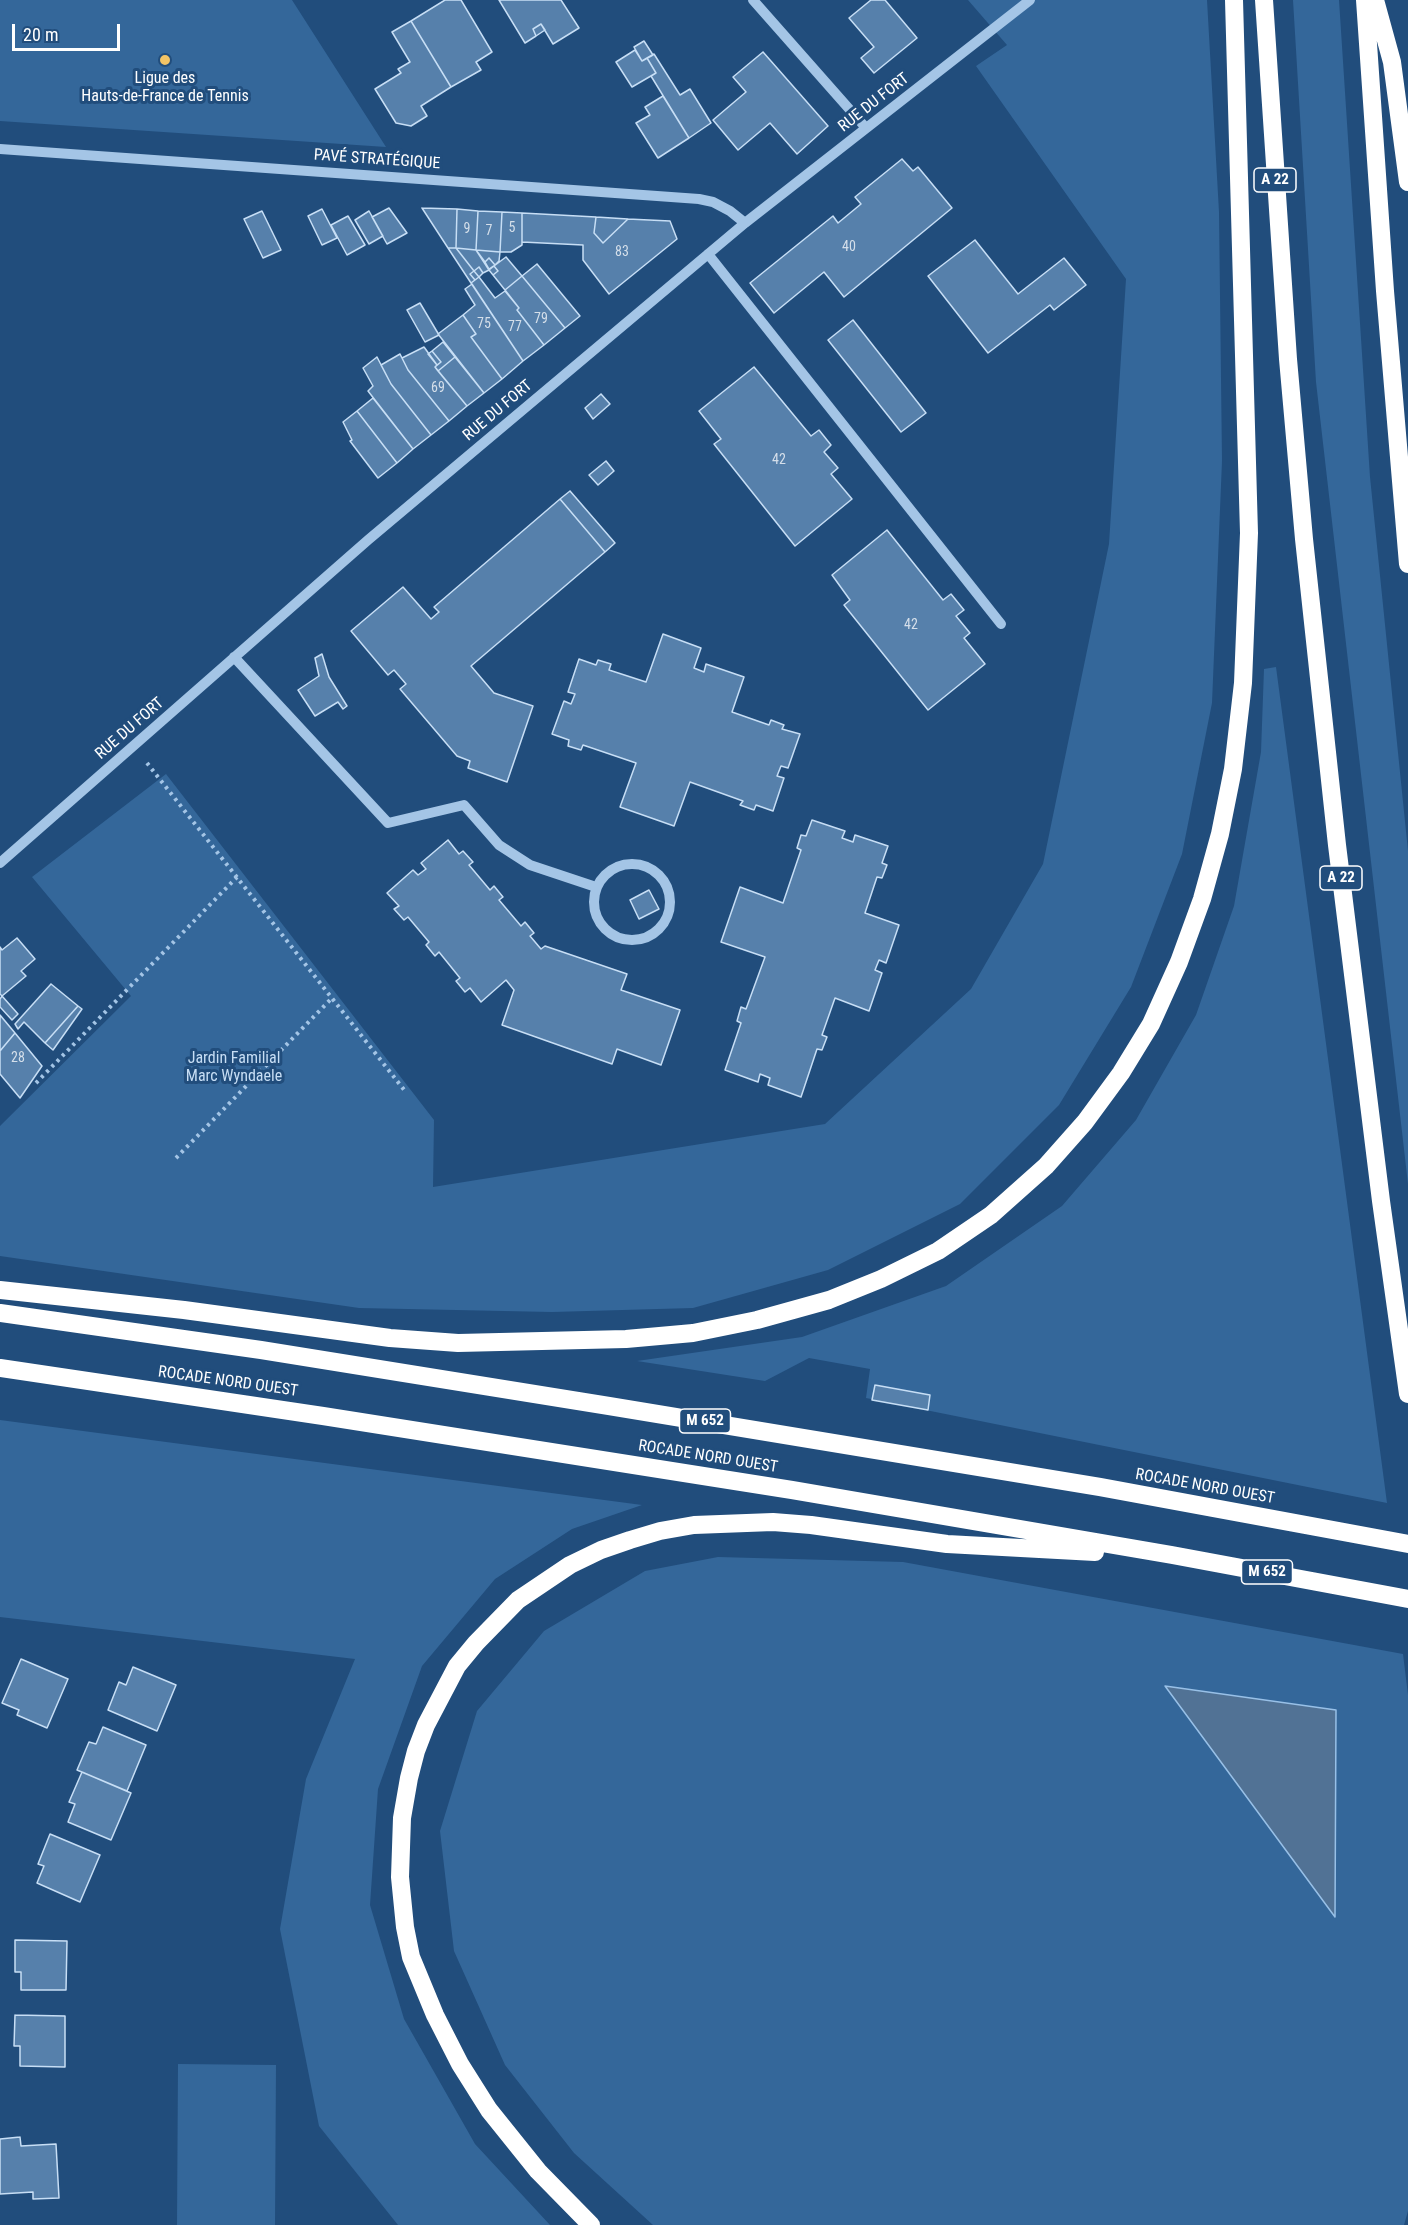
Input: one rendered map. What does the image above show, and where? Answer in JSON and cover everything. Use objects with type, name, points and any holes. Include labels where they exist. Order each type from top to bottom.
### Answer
[{"type":"highway","points":[[0,1290],[184,1310],[390,1338],[458,1343],[614,1339],[693,1333],[758,1320],[829,1300],[881,1280],[938,1251],[991,1215],[1046,1166],[1085,1122],[1121,1073],[1151,1024],[1179,962],[1202,899],[1220,834],[1233,769],[1243,683],[1249,533],[1234,0]]},
{"type":"highway","name":"A 22","points":[[1264,0],[1288,359],[1305,551],[1336,845],[1408,1394]]},
{"type":"highway","points":[[1365,0],[1386,301],[1408,564]]},
{"type":"highway","points":[[1375,0],[1392,62],[1408,182]]},
{"type":"highway","name":"ROCADE NORD OUEST","points":[[0,1313],[261,1350],[609,1406],[1100,1487],[1408,1544]]},
{"type":"highway","name":"ROCADE NORD OUEST","points":[[0,1368],[792,1490],[1172,1555],[1408,1599]]},
{"type":"highway","points":[[591,2225],[538,2171],[510,2137],[460,2064],[422,1985],[411,1957],[405,1927],[400,1877],[400,1847],[409,1778],[426,1725],[441,1694],[457,1666],[476,1643],[518,1600],[570,1565],[601,1550],[630,1540],[660,1531],[694,1525],[773,1522],[947,1544],[1172,1555]]},
{"type":"street","points":[[753,0],[866,128]]},
{"type":"street","name":"RUE DU FORT","points":[[0,863],[368,540],[708,254],[1030,0]]},
{"type":"street","name":"PAVÉ STRATÉGIQUE","points":[[0,148],[699,199],[713,202],[730,211],[745,223]]},
{"type":"street","points":[[708,254],[1001,624]]},
{"type":"street","points":[[234,657],[388,823],[464,805],[499,845],[530,865],[596,887]]},
{"type":"street","points":[[632,863],[646,866],[659,875],[668,887],[670,902],[667,917],[659,929],[646,938],[631,940],[616,938],[604,929],[596,917],[593,902],[596,887],[604,875],[617,866],[632,863]]},
{"type":"path","points":[[133,746],[405,1091]]},
{"type":"path","points":[[36,1083],[237,877]]},
{"type":"path","points":[[176,1158],[332,998]]},
{"type":"green space","name":"Ligue des Hauts-de-France de Tennis","points":[[0,0],[292,0],[386,147],[0,121]]},
{"type":"green space","name":"Jardin Familial Marc Wyndaele","points":[[968,0],[1207,0],[1219,212],[1222,461],[1212,703],[1182,854],[1131,987],[1059,1105],[960,1204],[828,1270],[693,1308],[552,1312],[359,1308],[0,1256],[0,1126],[131,996],[32,877],[166,774],[434,1120],[433,1187],[825,1124],[971,989],[1043,864],[1109,544],[1126,279],[976,66],[1007,45]]},
{"type":"green space","points":[[1293,0],[1339,0],[1370,477],[1408,851],[1408,1184],[1316,382]]},
{"type":"green space","points":[[1276,667],[1387,1503],[866,1398],[870,1369],[809,1358],[765,1381],[637,1361],[802,1337],[946,1286],[1062,1206],[1136,1120],[1196,1015],[1234,906],[1261,752],[1264,669]]},
{"type":"green space","points":[[0,1420],[642,1505],[572,1529],[495,1579],[422,1666],[378,1789],[370,1905],[404,2019],[475,2144],[550,2225],[398,2225],[319,2126],[280,1929],[306,1779],[355,1659],[0,1617]]},
{"type":"green space","points":[[718,1557],[903,1562],[1403,1654],[1408,1695],[1408,2211],[1404,2225],[653,2225],[574,2153],[505,2065],[454,1951],[440,1831],[477,1711],[544,1631],[645,1571]]},
{"type":"green space","points":[[178,2064],[276,2065],[275,2225],[177,2225]]},
{"type":"shaded area","points":[[1165,1686],[1336,1710],[1335,1917]]},
{"type":"building","points":[[445,0],[461,0],[492,52],[476,62],[481,70],[451,87],[411,21]]},
{"type":"building","points":[[499,0],[561,0],[579,28],[553,44],[541,24],[533,29],[536,36],[525,43]]},
{"type":"building","points":[[871,0],[885,0],[917,38],[874,73],[861,58],[874,47],[849,18]]},
{"type":"building","points":[[411,21],[451,87],[421,106],[427,116],[411,126],[396,123],[375,89],[401,73],[398,69],[410,62],[392,32]]},
{"type":"building","points":[[541,24],[545,30],[536,36],[533,29]]},
{"type":"building","points":[[644,41],[653,55],[642,61],[634,47]]},
{"type":"building","points":[[635,50],[642,61],[647,58],[656,73],[632,87],[616,62]]},
{"type":"building","points":[[763,52],[828,126],[797,154],[770,123],[738,150],[713,120],[746,92],[733,77]]},
{"type":"building","points":[[654,54],[680,95],[690,89],[711,123],[689,138],[651,76],[656,73],[647,58]]},
{"type":"building","points":[[663,96],[689,138],[658,158],[636,123],[650,115],[645,107]]},
{"type":"building","points":[[902,159],[913,171],[918,167],[952,208],[844,297],[824,272],[774,313],[750,283],[833,216],[838,223],[861,204],[855,197]]},
{"type":"building","points":[[389,208],[407,233],[387,244],[372,217]]},
{"type":"building","points":[[422,208],[457,209],[456,248],[448,248]]},
{"type":"building","points":[[322,209],[337,238],[322,245],[308,216]]},
{"type":"building","points":[[457,209],[478,211],[476,250],[456,248]]},
{"type":"building","points":[[262,211],[281,250],[263,258],[244,219]]},
{"type":"building","points":[[369,211],[383,236],[369,244],[355,220]]},
{"type":"building","points":[[478,211],[502,212],[500,252],[476,250]]},
{"type":"building","points":[[502,212],[522,213],[522,245],[511,252],[500,252]]},
{"type":"building","points":[[522,213],[596,217],[594,233],[603,243],[628,219],[670,221],[677,239],[609,294],[583,260],[583,245],[522,242]]},
{"type":"building","points":[[348,216],[365,245],[347,255],[331,225]]},
{"type":"building","points":[[596,217],[628,219],[603,243],[594,233]]},
{"type":"building","points":[[975,240],[1018,294],[1064,258],[1086,285],[1054,310],[1050,305],[988,353],[928,276]]},
{"type":"building","points":[[448,248],[456,248],[474,271],[470,274],[475,280],[471,283]]},
{"type":"building","points":[[456,248],[476,250],[489,270],[483,273],[479,267],[474,271]]},
{"type":"building","points":[[476,250],[500,252],[499,261],[495,265],[489,258],[485,262]]},
{"type":"building","points":[[506,257],[522,276],[505,290],[493,275],[498,271],[494,266]]},
{"type":"building","points":[[489,258],[495,265],[489,269],[485,262]]},
{"type":"building","points":[[537,264],[580,316],[565,328],[522,276]]},
{"type":"building","points":[[494,266],[498,271],[493,275],[489,270]]},
{"type":"building","points":[[479,267],[483,273],[479,277],[474,271]]},
{"type":"building","points":[[474,271],[479,277],[475,280],[470,274]]},
{"type":"building","points":[[522,276],[565,328],[544,345],[505,290]]},
{"type":"building","points":[[479,277],[495,298],[505,291],[544,345],[523,361],[471,283]]},
{"type":"building","points":[[472,284],[523,361],[502,379],[471,337],[476,334],[463,315],[475,305],[465,289]]},
{"type":"building","points":[[420,303],[439,335],[425,342],[407,310]]},
{"type":"building","points":[[463,315],[476,334],[471,337],[502,379],[484,393],[438,334]]},
{"type":"building","points":[[853,320],[926,413],[901,432],[828,340]]},
{"type":"building","points":[[443,342],[455,357],[438,371],[435,367],[441,362],[432,351]]},
{"type":"building","points":[[424,347],[437,365],[435,367],[467,406],[449,421],[408,370],[402,358]]},
{"type":"building","points":[[432,351],[441,362],[437,365],[428,354]]},
{"type":"building","points":[[400,354],[408,370],[449,421],[431,435],[391,384],[381,365]]},
{"type":"building","points":[[377,357],[391,384],[431,435],[413,449],[368,391],[373,386],[363,368]]},
{"type":"building","points":[[455,357],[484,393],[467,406],[438,371]]},
{"type":"building","points":[[754,367],[811,436],[819,430],[831,445],[824,452],[838,468],[831,474],[852,499],[795,546],[714,444],[721,439],[699,411]]},
{"type":"building","points":[[601,394],[610,404],[593,419],[585,408]]},
{"type":"building","points":[[373,398],[413,449],[397,463],[357,411]]},
{"type":"building","points":[[357,411],[397,463],[378,478],[350,441],[352,440],[343,422]]},
{"type":"building","points":[[606,461],[614,471],[598,485],[589,475]]},
{"type":"building","points":[[570,491],[615,543],[605,552],[560,499]]},
{"type":"building","points":[[560,499],[605,552],[471,666],[494,693],[533,706],[507,782],[468,768],[470,761],[457,756],[400,689],[406,684],[394,670],[388,675],[351,631],[403,587],[431,619],[439,612],[434,607]]},
{"type":"building","points":[[887,530],[943,600],[951,594],[964,610],[956,616],[970,633],[964,638],[985,664],[928,710],[844,605],[850,600],[832,575]]},
{"type":"building","points":[[663,634],[701,648],[694,668],[704,672],[706,664],[744,677],[732,712],[769,725],[771,720],[784,725],[782,729],[800,734],[788,768],[781,766],[777,776],[784,778],[773,811],[756,805],[754,810],[740,805],[743,801],[690,782],[674,826],[620,807],[636,763],[583,745],[581,750],[568,746],[569,740],[552,734],[564,701],[571,704],[575,694],[568,692],[579,659],[596,665],[598,660],[611,664],[609,670],[646,682]]},
{"type":"building","points":[[322,654],[329,677],[347,706],[343,709],[338,702],[315,716],[298,690],[319,676],[315,658]]},
{"type":"building","points":[[812,820],[845,831],[842,838],[853,842],[855,835],[888,846],[882,863],[887,865],[882,878],[877,877],[865,913],[899,925],[886,963],[879,960],[875,970],[882,973],[869,1011],[835,998],[822,1035],[827,1037],[822,1050],[817,1049],[801,1097],[768,1085],[770,1078],[760,1074],[758,1082],[725,1070],[741,1023],[737,1021],[741,1007],[746,1009],[765,957],[721,942],[740,887],[783,903],[801,850],[797,848],[801,835],[806,836]]},
{"type":"building","points":[[448,840],[459,854],[463,851],[473,862],[469,865],[490,890],[494,886],[503,897],[499,900],[521,926],[525,922],[534,933],[530,936],[541,949],[545,946],[627,974],[621,990],[680,1010],[661,1065],[617,1049],[612,1064],[502,1025],[514,990],[506,980],[481,1002],[470,988],[465,992],[456,981],[460,978],[439,952],[435,956],[426,945],[429,942],[408,917],[404,920],[394,909],[399,906],[387,893],[413,870],[418,875],[426,869],[421,863]]},
{"type":"building","points":[[649,890],[659,909],[639,919],[630,900]]},
{"type":"building","points":[[17,938],[35,959],[21,971],[26,976],[2,996],[0,994],[0,947],[2,950]]},
{"type":"building","points":[[51,984],[78,1006],[45,1043],[24,1022],[18,1029],[15,1024]]},
{"type":"building","points":[[2,996],[18,1014],[12,1020],[0,1007]]},
{"type":"building","points":[[78,1006],[82,1009],[53,1050],[45,1043]]},
{"type":"building","points":[[0,1015],[15,1033],[0,1051]]},
{"type":"building","points":[[15,1033],[42,1066],[20,1098],[0,1074],[0,1051]]},
{"type":"building","points":[[875,1385],[930,1395],[928,1410],[872,1400]]},
{"type":"building","points":[[21,1659],[68,1679],[47,1728],[17,1715],[19,1710],[2,1703]]},
{"type":"building","points":[[133,1667],[176,1685],[157,1731],[108,1710],[119,1682],[126,1685]]},
{"type":"building","points":[[103,1727],[146,1745],[127,1791],[77,1770],[89,1742],[96,1744]]},
{"type":"building","points":[[82,1772],[131,1793],[111,1840],[68,1822],[75,1804],[69,1802]]},
{"type":"building","points":[[50,1834],[100,1855],[80,1902],[37,1883],[44,1866],[38,1864]]},
{"type":"building","points":[[15,1940],[67,1941],[66,1990],[21,1990],[21,1972],[15,1972]]},
{"type":"building","points":[[15,2015],[65,2016],[65,2067],[20,2066],[20,2046],[14,2046]]},
{"type":"building","points":[[20,2137],[21,2146],[56,2144],[59,2198],[33,2199],[33,2192],[0,2194],[0,2139]]},
{"type":"place","name":"Ligue des Hauts-de-France de Tennis","points":[[165,60]]}]
